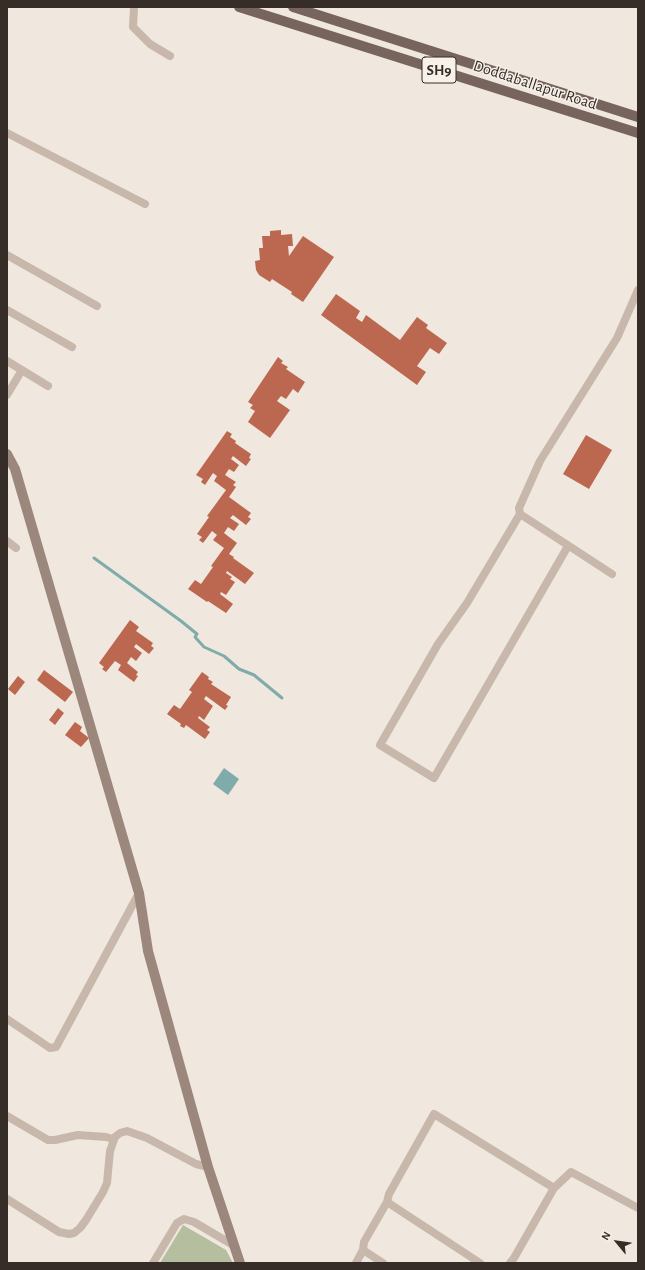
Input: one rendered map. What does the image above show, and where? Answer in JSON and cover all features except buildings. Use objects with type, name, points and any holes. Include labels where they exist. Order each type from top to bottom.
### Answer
[{"type":"main road","name":"Doddaballapur Road","points":[[239,7],[638,133]]},
{"type":"main road","name":"Doddaballapur Road","points":[[294,7],[638,117]]},
{"type":"main road","points":[[7,454],[15,469],[139,893],[148,951],[208,1167],[240,1263]]},
{"type":"street","points":[[134,7],[133,27],[150,44],[170,56]]},
{"type":"street","points":[[7,133],[145,204]]},
{"type":"street","points":[[7,255],[97,306]]},
{"type":"street","points":[[568,546],[434,778],[380,745],[438,644],[467,603],[520,514],[520,508],[540,462],[617,338],[638,290]]},
{"type":"street","points":[[7,310],[72,347]]},
{"type":"street","points":[[7,361],[48,386]]},
{"type":"street","points":[[7,395],[22,370]]},
{"type":"street","points":[[520,514],[612,574]]},
{"type":"street","points":[[7,541],[16,548]]},
{"type":"street","points":[[7,1019],[50,1048],[56,1047],[139,893]]},
{"type":"street","points":[[356,1263],[363,1250],[364,1242],[387,1202],[389,1194],[434,1114],[554,1188]]},
{"type":"street","points":[[7,1116],[48,1140],[78,1135],[113,1139]]},
{"type":"street","points":[[7,1200],[59,1232],[69,1234],[74,1233],[86,1220],[107,1183],[110,1151],[113,1139],[120,1133],[127,1131],[147,1138],[196,1164],[208,1167]]},
{"type":"street","points":[[510,1263],[554,1188],[571,1172],[638,1208]]},
{"type":"street","points":[[387,1202],[480,1263]]},
{"type":"street","points":[[153,1263],[177,1223],[184,1219],[194,1222],[233,1244]]},
{"type":"street","points":[[363,1250],[383,1263]]},
{"type":"green space","points":[[183,1225],[226,1250],[233,1263],[160,1263]]},
{"type":"water","points":[[224,768],[239,779],[228,795],[213,784]]},
{"type":"waterway","points":[[94,558],[181,621],[197,634],[195,637],[204,647],[224,656],[239,669],[254,675],[282,698]]}]
